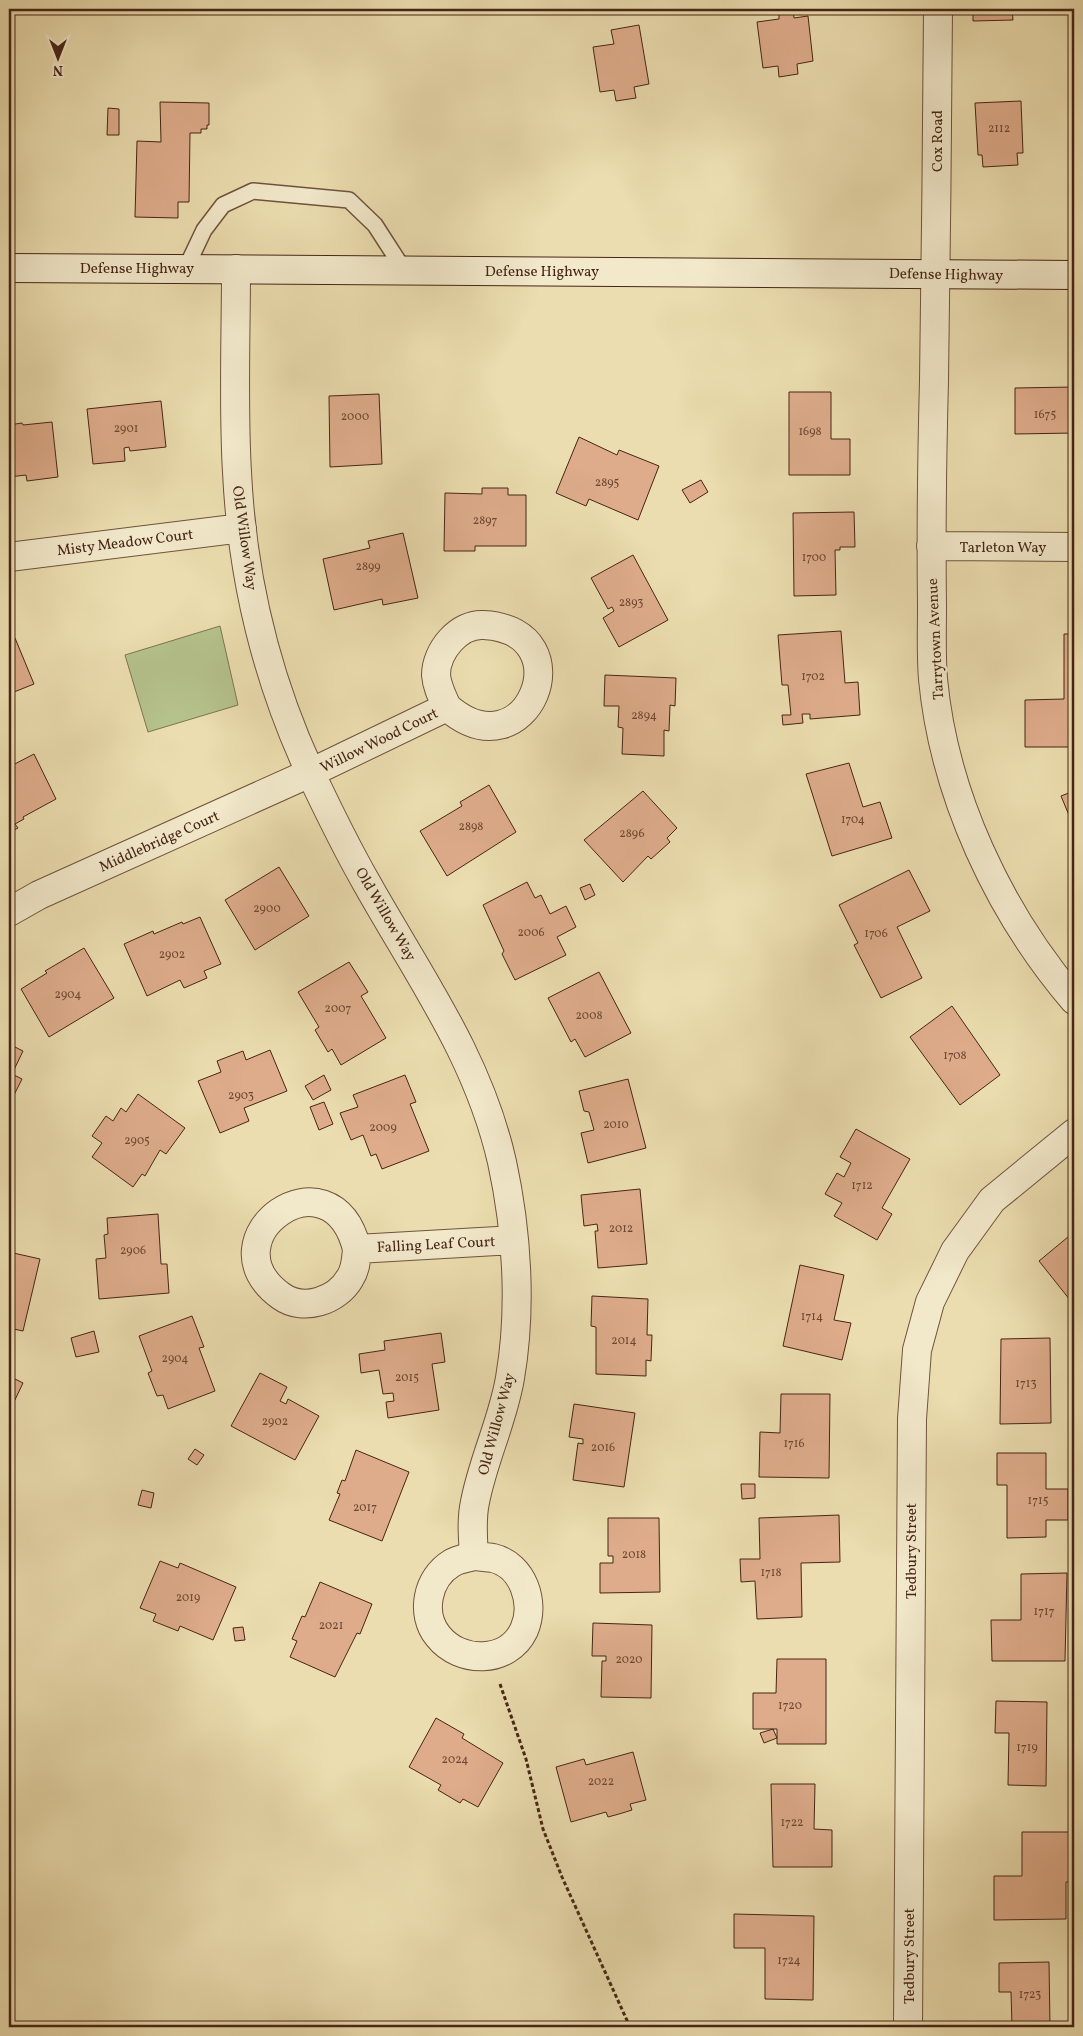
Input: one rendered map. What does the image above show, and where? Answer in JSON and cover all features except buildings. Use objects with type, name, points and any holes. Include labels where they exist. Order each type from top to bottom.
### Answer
[{"type":"street","name":"Cox Road","points":[[936,273],[938,9]]},
{"type":"street","name":"Defense Highway","points":[[9,268],[1074,275]]},
{"type":"street","name":"Old Willow Way","points":[[236,268],[237,472],[242,528],[255,609],[275,686],[310,773],[366,881],[429,986],[462,1046],[486,1109],[502,1161],[514,1240],[516,1307],[510,1378],[475,1500],[472,1522],[474,1556]]},
{"type":"street","name":"Tarrytown Avenue","points":[[936,273],[931,546],[933,679],[942,737],[961,804],[988,867],[1020,926],[1054,977],[1074,1000]]},
{"type":"street","name":"Misty Meadow Court","points":[[9,557],[242,528]]},
{"type":"street","name":"Tarleton Way","points":[[931,546],[1074,547]]},
{"type":"street","name":"Willow Wood Court","points":[[310,773],[447,707]]},
{"type":"street","name":"Middlebridge Court","points":[[9,912],[39,895],[310,773]]},
{"type":"street","name":"Tedbury Street","points":[[908,2027],[912,1419],[916,1350],[930,1302],[955,1251],[992,1200],[1074,1133]]},
{"type":"street","name":"Falling Leaf Court","points":[[357,1249],[514,1240]]},
{"type":"street","points":[[474,1556],[494,1558],[506,1564],[518,1575],[527,1593],[528,1614],[524,1630],[516,1641],[500,1653],[478,1657],[459,1654],[446,1646],[432,1629],[427,1609],[432,1585],[440,1572],[453,1562],[474,1556]]},
{"type":"lane","points":[[186,268],[204,230],[222,205],[253,191],[349,200],[375,225],[404,270]]},
{"type":"path","points":[[488,1655],[505,1696],[526,1759],[543,1829],[562,1877],[630,2027]]},
{"type":"green space","points":[[220,626],[238,705],[148,732],[125,655]]}]
